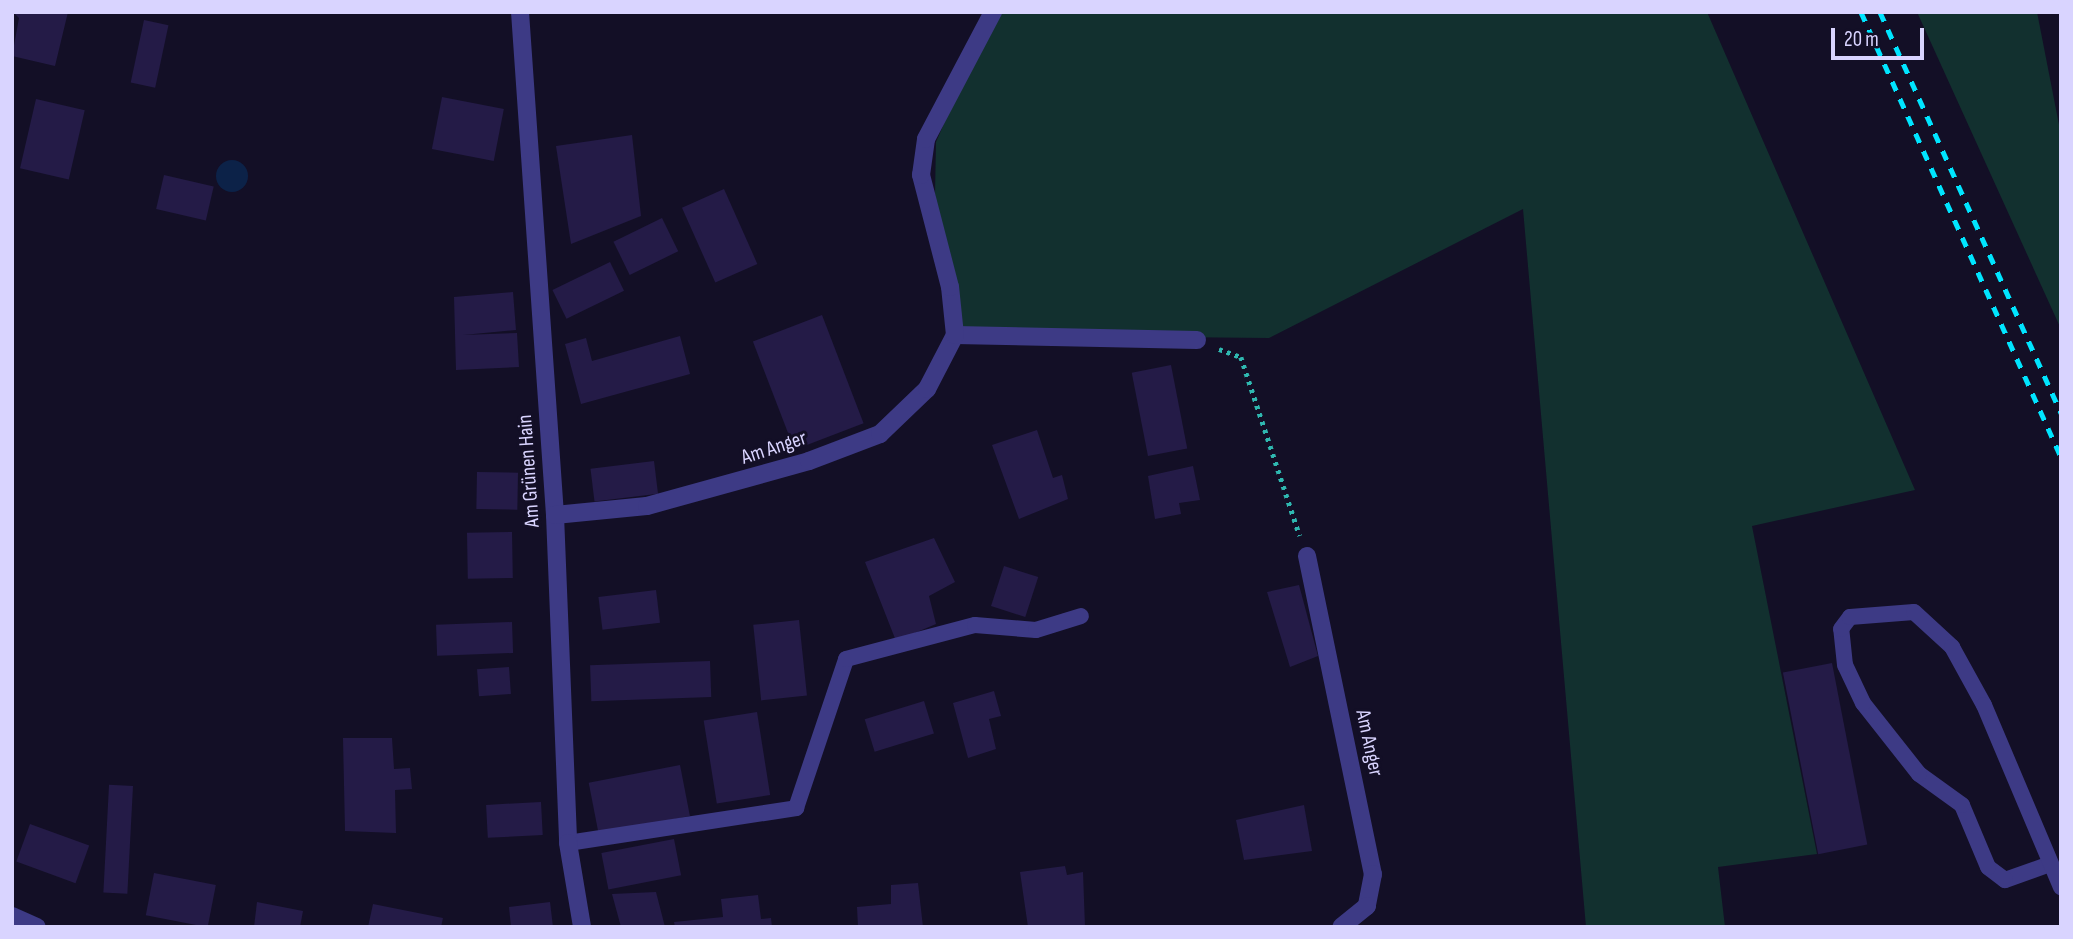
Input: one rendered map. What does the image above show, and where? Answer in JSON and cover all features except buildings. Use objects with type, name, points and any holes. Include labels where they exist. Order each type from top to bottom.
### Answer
[{"type":"street","name":"Am Grünen Hain","points":[[520,12],[555,515],[569,843],[582,927]]},
{"type":"street","points":[[993,12],[926,139],[921,175],[950,287],[955,335],[1197,340]]},
{"type":"street","name":"Am Anger","points":[[555,515],[693,494],[880,434],[927,389],[955,335]]},
{"type":"street","name":"Am Anger","points":[[1307,556],[1373,874],[1367,906],[1341,927]]},
{"type":"street","points":[[12,916],[37,927]]},
{"type":"lane","points":[[2050,864],[2005,880],[1988,867],[1962,805],[1919,774],[1863,703],[1845,665],[1841,629],[1850,617],[1914,612],[1952,647],[1984,705],[2061,887]]},
{"type":"lane","points":[[569,843],[796,808],[846,659],[975,625],[1036,630],[1080,616]]},
{"type":"path","points":[[1197,340],[1241,357],[1307,556]]},
{"type":"green space","points":[[993,12],[1707,12],[1915,490],[1752,526],[1817,854],[1718,867],[1725,927],[1586,927],[1523,209],[1269,338],[955,335],[935,194],[936,142]]},
{"type":"green space","points":[[1917,12],[2037,12],[2061,135],[2061,329]]},
{"type":"water","points":[[232,160],[244,164],[248,176],[244,188],[232,192],[220,188],[216,176],[220,164]]},
{"type":"railway","points":[[1861,12],[2061,458]]},
{"type":"railway","points":[[1880,12],[2061,413]]}]
